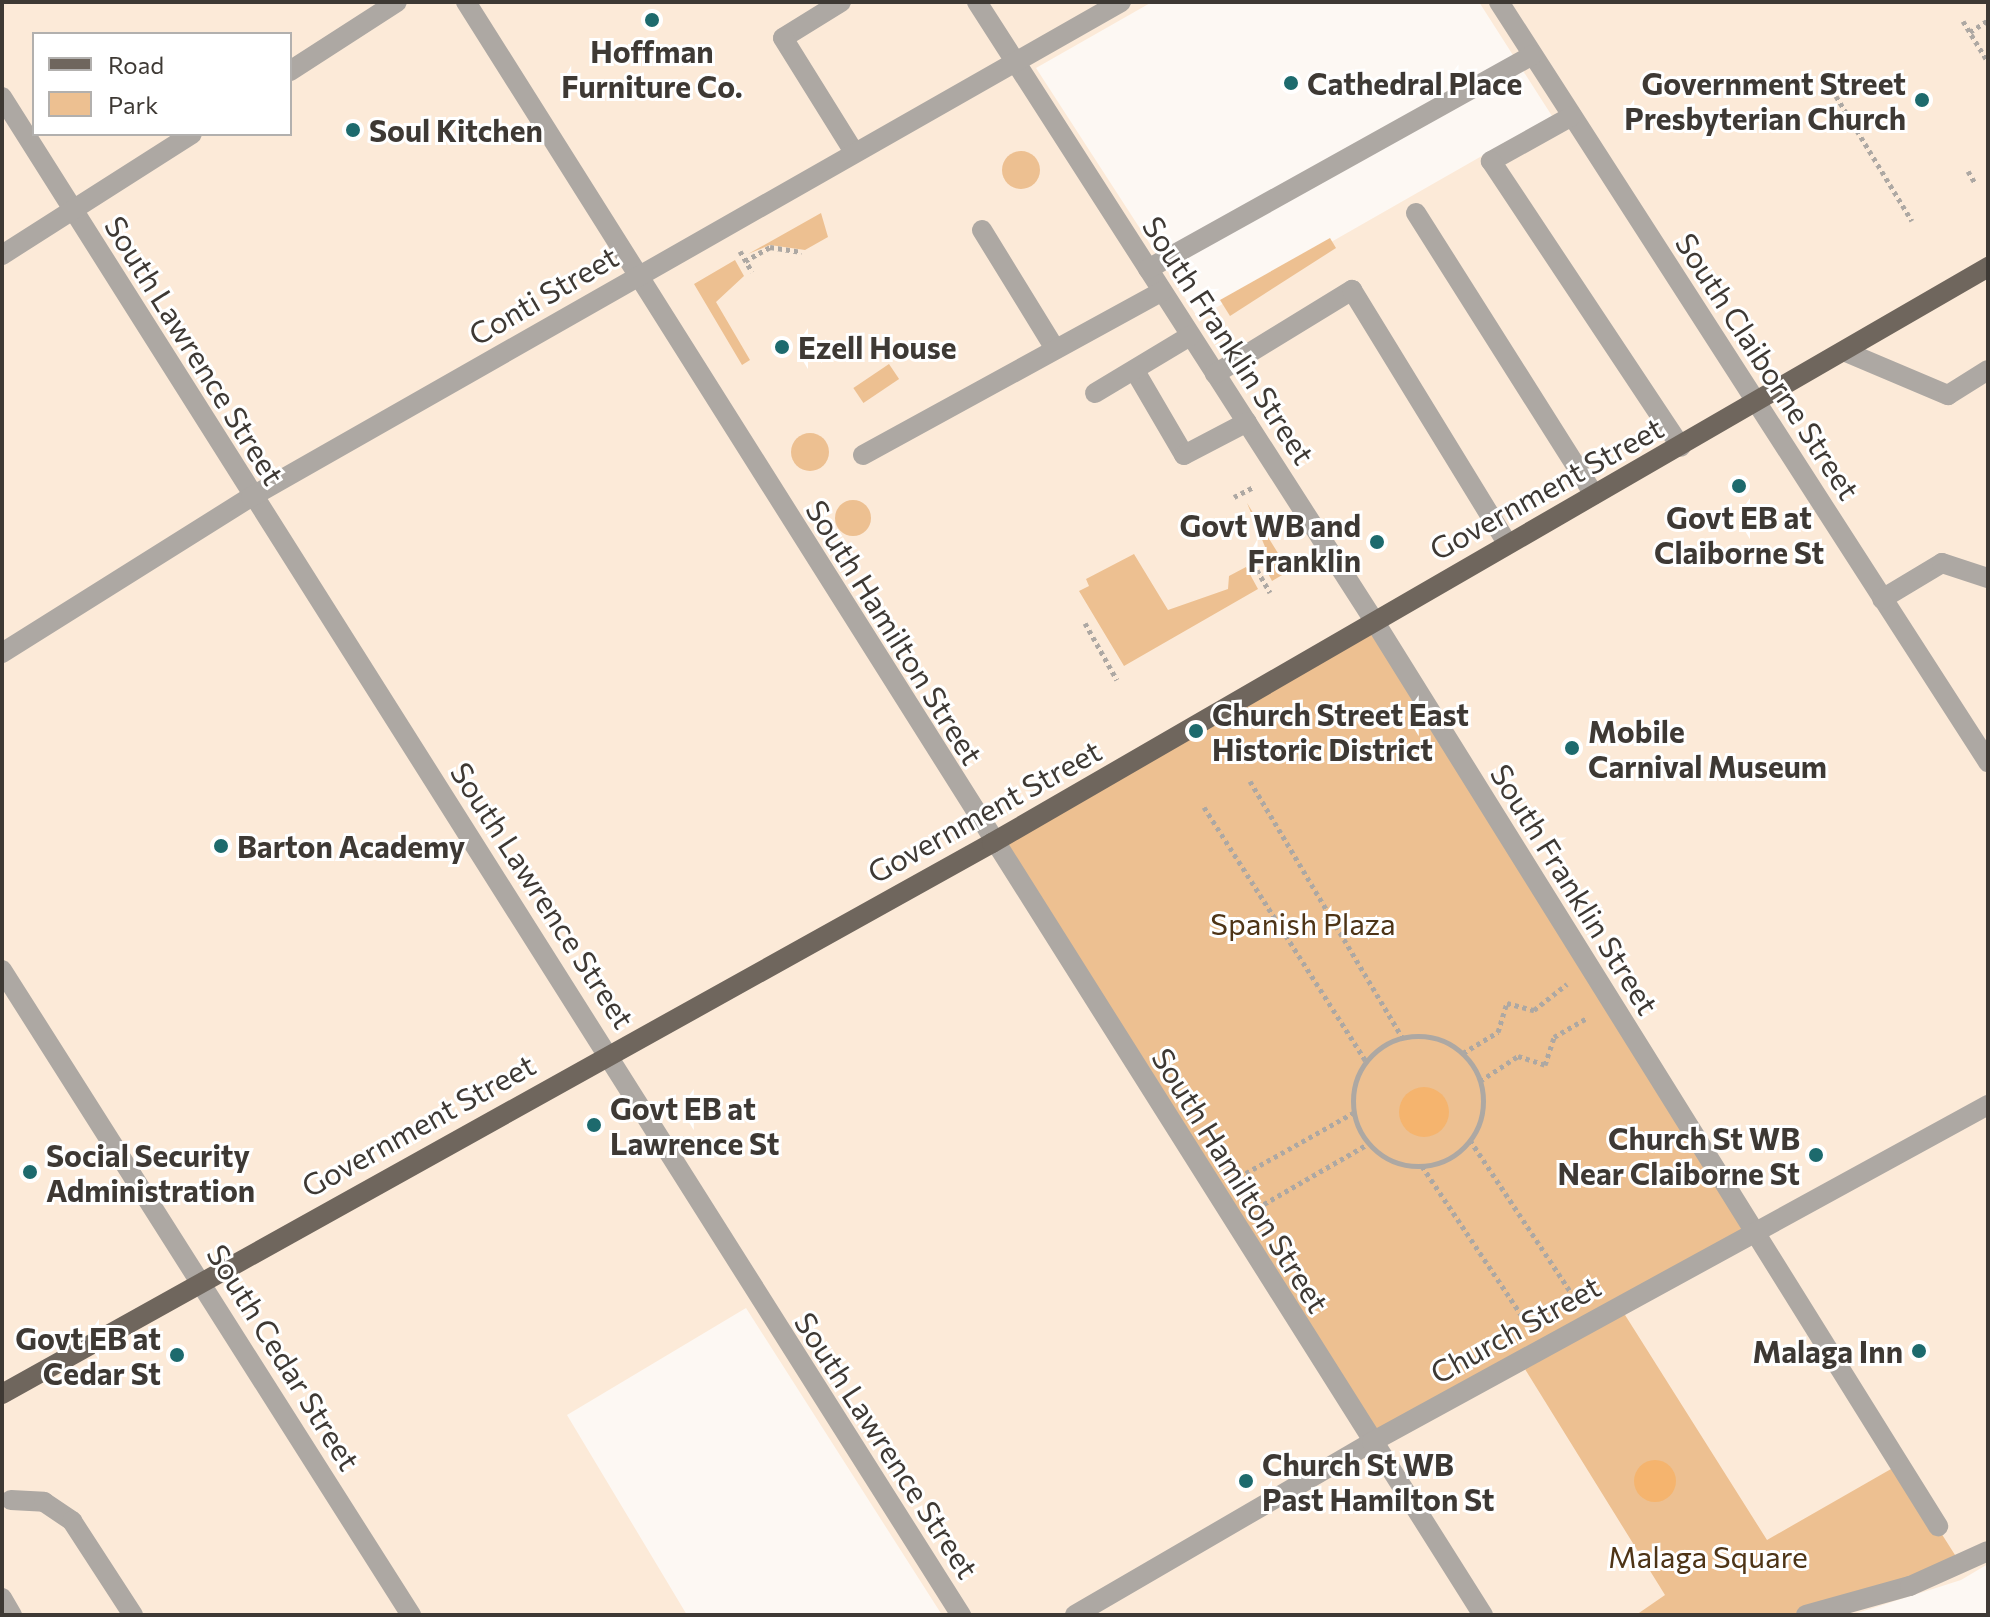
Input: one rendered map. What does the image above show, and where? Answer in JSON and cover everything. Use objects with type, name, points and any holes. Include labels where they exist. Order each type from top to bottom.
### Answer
[{"type":"main road","name":"Government Street","points":[[2,1394],[609,1052],[992,843],[1373,619],[1757,406],[1988,267]]},
{"type":"street","points":[[292,70],[397,2]]},
{"type":"street","name":"South Hamilton Street","points":[[466,2],[992,843],[1483,1615]]},
{"type":"street","points":[[841,2],[783,38],[854,152]]},
{"type":"street","name":"South Franklin Street","points":[[977,2],[1373,619],[1587,969],[1757,1232],[1938,1526]]},
{"type":"street","name":"Conti Street","points":[[2,653],[251,497],[1121,2]]},
{"type":"street","name":"South Claiborne Street","points":[[1499,2],[1988,762]]},
{"type":"street","points":[[1148,269],[1533,55]]},
{"type":"street","name":"South Lawrence Street","points":[[2,97],[251,497],[609,1052],[961,1615]]},
{"type":"street","points":[[1572,116],[1491,161],[1681,447]]},
{"type":"street","points":[[2,255],[189,136]]},
{"type":"street","points":[[1416,213],[1594,495]]},
{"type":"street","points":[[982,230],[1054,347]]},
{"type":"street","points":[[1215,374],[1352,290],[1507,543]]},
{"type":"street","points":[[863,455],[1054,347],[1162,291]]},
{"type":"street","points":[[1095,393],[1190,336]]},
{"type":"street","points":[[1846,352],[1948,395],[1988,370]]},
{"type":"street","points":[[1135,371],[1184,455],[1247,422]]},
{"type":"street","points":[[1882,599],[1942,563],[1988,578]]},
{"type":"street","name":"South Cedar Street","points":[[2,970],[411,1615]]},
{"type":"street","name":"Church Street","points":[[1075,1615],[1372,1442],[1988,1105]]},
{"type":"street","points":[[5,1499],[44,1502],[72,1521],[133,1615]]},
{"type":"street","points":[[1806,1615],[1910,1586],[1988,1551]]},
{"type":"street","points":[[2,1598],[12,1615]]},
{"type":"path","points":[[1963,21],[1988,62]]},
{"type":"path","points":[[1970,32],[1987,21]]},
{"type":"path","points":[[1836,96],[1912,221]]},
{"type":"path","points":[[1968,171],[1975,183]]},
{"type":"path","points":[[752,272],[746,262],[770,247],[802,252]]},
{"type":"path","points":[[1234,497],[1241,493]]},
{"type":"path","points":[[1253,563],[1270,593]]},
{"type":"path","points":[[1085,623],[1117,680]]},
{"type":"path","points":[[1250,781],[1402,1037]]},
{"type":"path","points":[[1204,807],[1366,1061]]},
{"type":"path","points":[[1463,1053],[1498,1032],[1507,1003],[1534,1010],[1587,969]]},
{"type":"path","points":[[1480,1081],[1518,1056],[1545,1065],[1554,1037],[1609,1004]]},
{"type":"path","points":[[1424,1036],[1463,1053],[1480,1081],[1480,1122],[1470,1140],[1422,1166],[1402,1165],[1368,1144],[1353,1113],[1366,1061],[1402,1037],[1424,1036]]},
{"type":"path","points":[[1213,1191],[1353,1113]]},
{"type":"path","points":[[1470,1140],[1591,1322]]},
{"type":"path","points":[[1232,1222],[1368,1144]]},
{"type":"path","points":[[1422,1166],[1543,1347]]},
{"type":"shaded area","points":[[2,2],[1152,2],[1036,68],[1198,318],[1552,116],[1479,2],[1988,2],[1988,1564],[1961,1580],[1851,1615],[942,1615],[746,1308],[567,1415],[687,1615],[2,1615]]},
{"type":"shaded area","points":[[1414,1088],[1434,1088],[1448,1102],[1448,1122],[1434,1136],[1414,1136],[1400,1122],[1400,1102]]},
{"type":"shaded area","points":[[1655,1460],[1670,1466],[1676,1481],[1670,1496],[1655,1502],[1640,1496],[1634,1481],[1640,1466]]},
{"type":"green space","points":[[1021,151],[1034,157],[1040,170],[1034,183],[1021,189],[1008,183],[1002,170],[1008,157]]},
{"type":"green space","points":[[821,213],[828,237],[805,250],[770,245],[748,254]]},
{"type":"green space","points":[[1330,238],[1336,248],[1230,316],[1220,300]]},
{"type":"green space","points":[[735,260],[744,276],[716,302],[750,360],[742,365],[694,284]]},
{"type":"green space","points":[[889,364],[899,379],[863,403],[853,388]]},
{"type":"green space","points":[[810,433],[823,439],[829,452],[823,465],[810,471],[797,465],[791,452],[797,439]]},
{"type":"green space","points":[[853,500],[866,505],[871,518],[866,531],[853,536],[840,531],[835,518],[840,505]]},
{"type":"green space","points":[[1247,503],[1289,571],[1272,581],[1263,564],[1270,559]]},
{"type":"green space","points":[[1134,554],[1168,610],[1228,589],[1229,576],[1246,567],[1258,589],[1124,666],[1079,591],[1089,586],[1086,579]]},
{"type":"green space","name":"Spanish Plaza","points":[[1373,619],[1757,1232],[1620,1307],[1767,1540],[1898,1465],[1962,1566],[1806,1615],[1636,1615],[1665,1595],[1520,1361],[1372,1442],[992,843]]},
{"type":"place","name":"Hoffman Furniture Co.","points":[[652,20]]},
{"type":"place","name":"Cathedral Place","points":[[1291,83]]},
{"type":"place","name":"Government Street Presbyterian Church","points":[[1922,100]]},
{"type":"place","name":"Soul Kitchen","points":[[353,130]]},
{"type":"place","name":"Ezell House","points":[[782,347]]},
{"type":"place","name":"Govt EB at Claiborne St","points":[[1739,486]]},
{"type":"place","name":"Govt WB and Franklin","points":[[1377,542]]},
{"type":"place","name":"Church Street East Historic District","points":[[1196,731]]},
{"type":"place","name":"Mobile Carnival Museum","points":[[1572,748]]},
{"type":"place","name":"Barton Academy","points":[[221,846]]},
{"type":"place","name":"Govt EB at Lawrence St","points":[[594,1125]]},
{"type":"place","name":"Church St WB Near Claiborne St","points":[[1816,1155]]},
{"type":"place","name":"Social Security Administration","points":[[30,1172]]},
{"type":"place","name":"Malaga Inn","points":[[1919,1351]]},
{"type":"place","name":"Govt EB at Cedar St","points":[[177,1355]]},
{"type":"place","name":"Church St WB Past Hamilton St","points":[[1246,1481]]},
{"type":"park label","name":"Malaga Square","points":[[1708,1556]]}]
